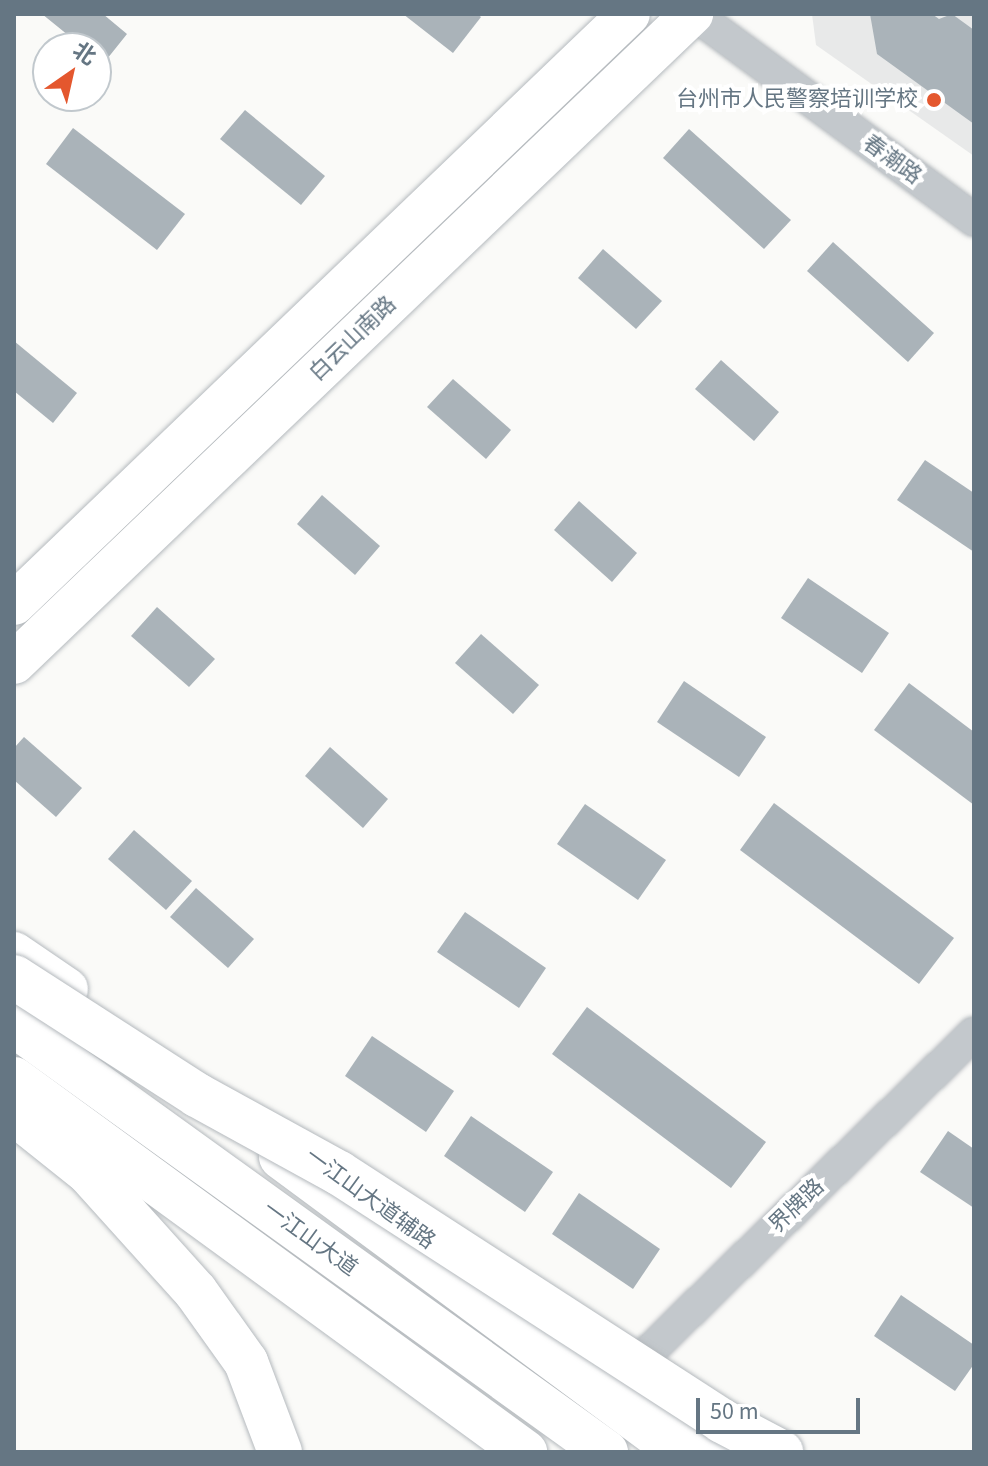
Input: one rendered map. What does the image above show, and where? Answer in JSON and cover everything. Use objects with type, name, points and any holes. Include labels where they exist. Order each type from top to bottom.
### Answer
[{"type":"highway","points":[[14,977],[197,1095],[665,1441],[686,1452]]},
{"type":"highway","name":"一江山大道","points":[[14,1025],[606,1452]]},
{"type":"highway","name":"一江山大道","points":[[14,1079],[525,1452]]},
{"type":"highway","points":[[197,1095],[339,1173],[722,1421],[781,1452]]},
{"type":"highway","points":[[14,1113],[88,1172],[196,1292],[246,1362],[280,1452]]},
{"type":"main road","name":"白云山南路","points":[[14,604],[629,14]]},
{"type":"main road","name":"白云山南路","points":[[14,663],[693,14]]},
{"type":"main road","name":"一江山大道辅路","points":[[14,953],[186,1068],[721,1452]]},
{"type":"street","name":"春潮路","points":[[693,14],[974,220]]},
{"type":"street","name":"界牌路","points":[[621,1379],[974,1033]]},
{"type":"shaded area","name":"台州市人民警察培训学校","points":[[812,14],[974,14],[974,156],[816,45]]},
{"type":"building","points":[[42,14],[103,14],[127,34],[112,53],[112,32],[64,32]]},
{"type":"building","points":[[403,14],[477,14],[481,17],[453,53]]},
{"type":"building","points":[[870,14],[932,14],[939,19],[952,14],[974,30],[974,124],[877,54]]},
{"type":"building","points":[[245,110],[325,176],[301,205],[220,139]]},
{"type":"building","points":[[73,128],[185,214],[157,250],[46,164]]},
{"type":"building","points":[[689,129],[791,220],[764,249],[663,158]]},
{"type":"building","points":[[833,242],[934,333],[908,362],[807,271]]},
{"type":"building","points":[[603,249],[662,301],[636,329],[578,278]]},
{"type":"building","points":[[14,341],[77,393],[53,423],[14,391]]},
{"type":"building","points":[[721,360],[779,412],[754,441],[695,389]]},
{"type":"building","points":[[453,379],[511,430],[486,459],[427,407]]},
{"type":"building","points":[[925,460],[974,493],[974,552],[897,500]]},
{"type":"building","points":[[322,495],[380,546],[355,575],[297,524]]},
{"type":"building","points":[[579,501],[637,553],[612,582],[554,530]]},
{"type":"building","points":[[808,578],[889,633],[862,673],[781,618]]},
{"type":"building","points":[[157,607],[215,659],[189,687],[131,636]]},
{"type":"building","points":[[481,634],[539,685],[513,714],[455,663]]},
{"type":"building","points":[[684,681],[766,737],[739,777],[657,722]]},
{"type":"building","points":[[909,683],[974,732],[974,805],[874,730]]},
{"type":"building","points":[[24,737],[82,788],[56,817],[14,780],[14,748]]},
{"type":"building","points":[[330,747],[388,799],[363,828],[305,776]]},
{"type":"building","points":[[774,803],[954,938],[919,984],[740,850]]},
{"type":"building","points":[[585,804],[666,860],[638,900],[557,844]]},
{"type":"building","points":[[134,830],[192,881],[166,910],[108,859]]},
{"type":"building","points":[[196,888],[254,939],[228,968],[170,917]]},
{"type":"building","points":[[465,912],[546,968],[519,1008],[437,952]]},
{"type":"building","points":[[587,1007],[766,1142],[731,1188],[552,1054]]},
{"type":"building","points":[[372,1036],[454,1091],[426,1132],[345,1076]]},
{"type":"building","points":[[471,1116],[553,1172],[525,1212],[444,1156]]},
{"type":"building","points":[[948,1131],[974,1149],[974,1208],[920,1172]]},
{"type":"building","points":[[579,1193],[660,1249],[633,1289],[552,1234]]},
{"type":"building","points":[[901,1295],[974,1345],[974,1364],[955,1391],[874,1336]]},
{"type":"place","name":"台州市人民警察培训学校","points":[[934,100]]}]
